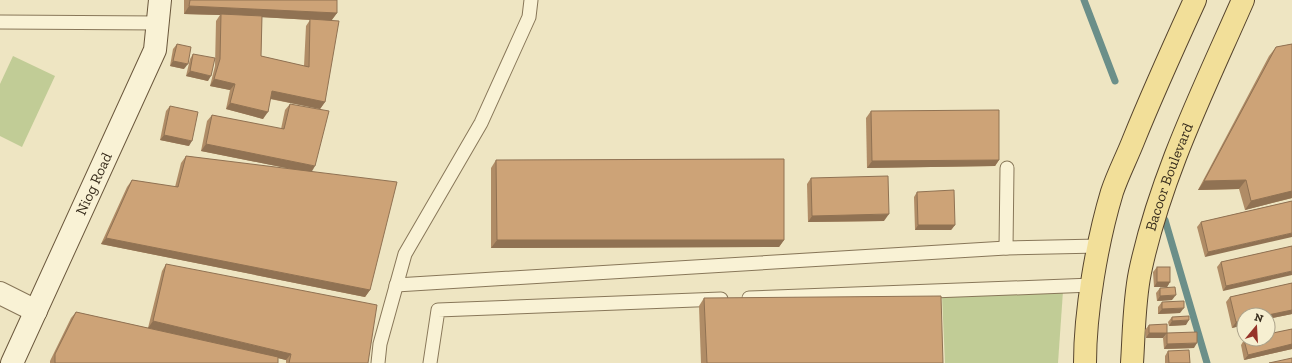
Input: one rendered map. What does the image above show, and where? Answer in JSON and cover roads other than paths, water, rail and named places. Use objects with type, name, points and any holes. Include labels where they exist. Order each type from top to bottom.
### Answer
[{"type":"main road","points":[[1085,363],[1092,285],[1099,246],[1112,192],[1152,94],[1195,0]]},
{"type":"main road","name":"Bacoor Boulevard","points":[[1132,363],[1139,274],[1152,223],[1169,169],[1243,0]]},
{"type":"street","name":"Niog Road","points":[[12,363],[155,50],[159,23],[160,0]]},
{"type":"street","points":[[0,293],[36,311]]},
{"type":"lane","points":[[378,363],[380,344],[405,254],[481,123],[529,17],[531,0]]},
{"type":"lane","points":[[0,22],[159,23]]},
{"type":"lane","points":[[1006,248],[1007,168]]},
{"type":"lane","points":[[396,285],[1006,248],[1099,246]]},
{"type":"lane","points":[[430,363],[438,310],[1092,285]]},
{"type":"waterway","points":[[1084,0],[1115,81]]},
{"type":"waterway","points":[[1165,220],[1207,363]]}]
